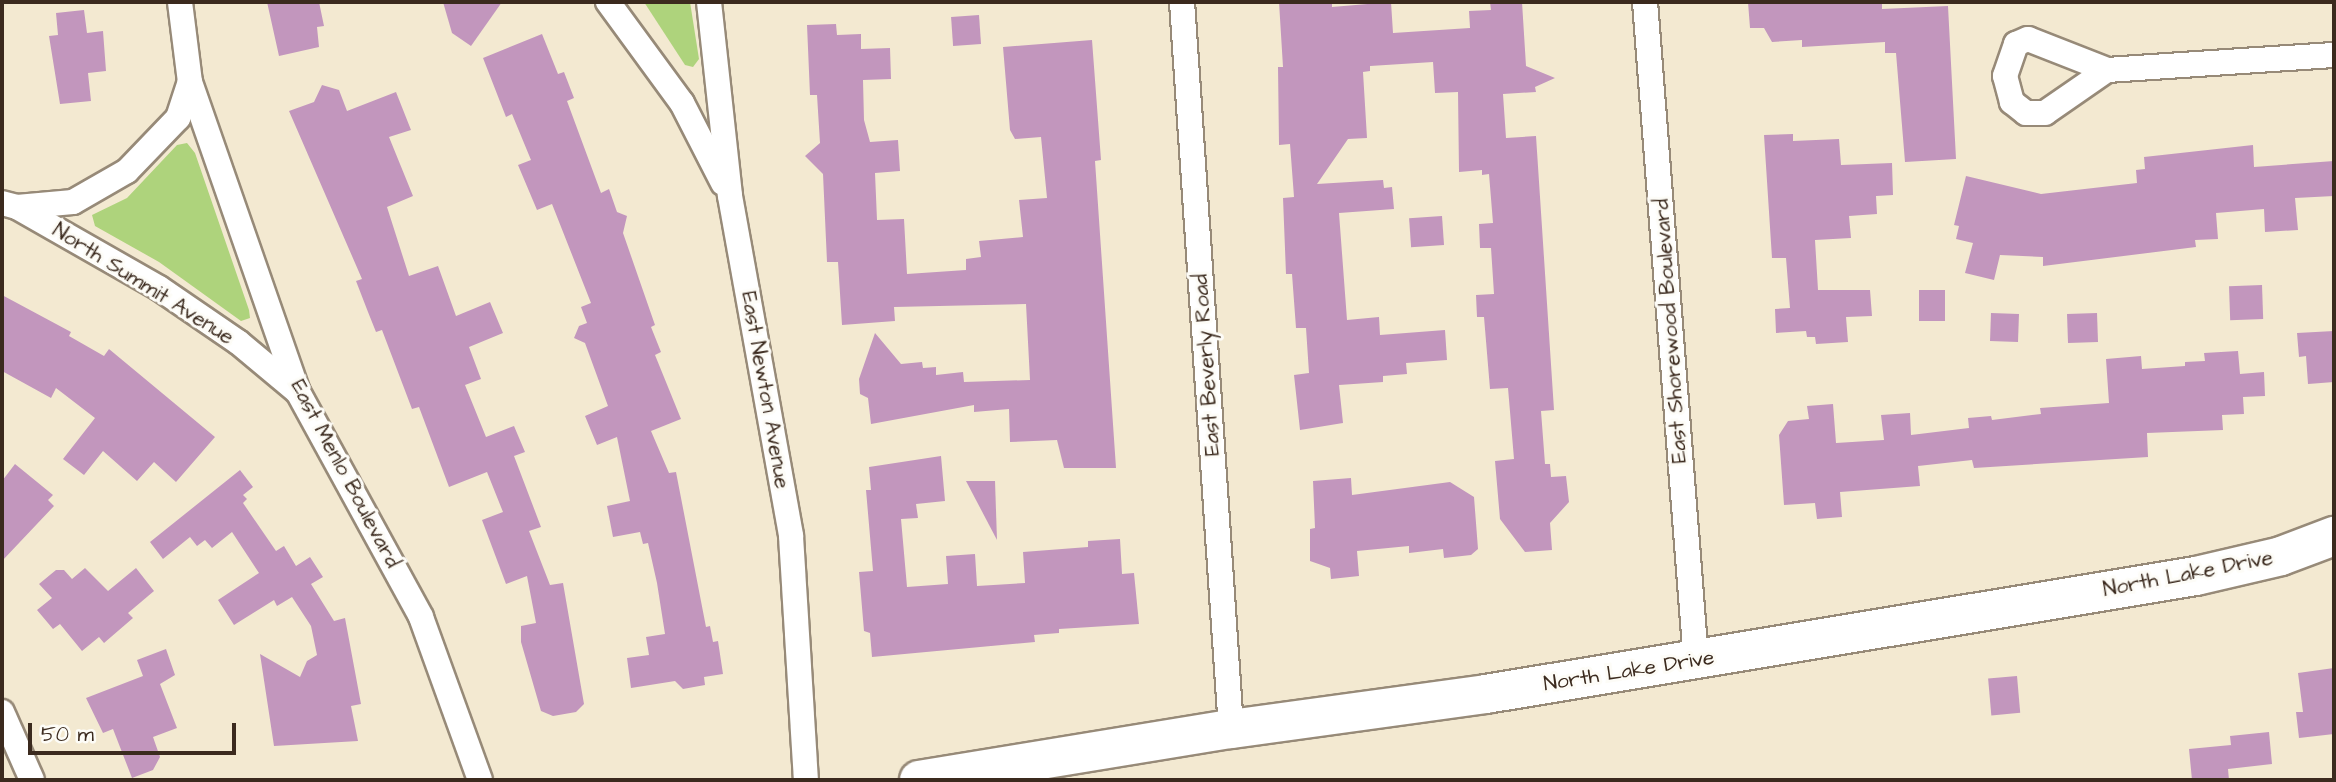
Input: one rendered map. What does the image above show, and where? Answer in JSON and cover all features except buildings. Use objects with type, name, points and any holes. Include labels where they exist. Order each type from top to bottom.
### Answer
[{"type":"main road","name":"North Lake Drive","points":[[919,780],[1231,729],[1696,660],[2196,576],[2281,556],[2334,536]]},
{"type":"street","name":"East Menlo Boulevard","points":[[180,2],[190,82],[298,392],[421,617],[480,780]]},
{"type":"street","points":[[608,2],[682,103],[730,196]]},
{"type":"street","name":"East Newton Avenue","points":[[709,2],[730,196],[791,536],[806,780]]},
{"type":"street","name":"East Beverly Road","points":[[1182,2],[1231,729]]},
{"type":"street","name":"East Shorewood Boulevard","points":[[1645,2],[1696,660]]},
{"type":"street","points":[[2107,70],[2334,55]]},
{"type":"street","name":"North Summit Avenue","points":[[10,205],[73,202],[127,171],[178,118],[190,82]]},
{"type":"street","name":"North Summit Avenue","points":[[10,205],[159,288],[238,342],[298,392]]},
{"type":"street","points":[[2,712],[32,780]]},
{"type":"green space","points":[[644,2],[690,2],[699,59],[693,67],[685,65]]},
{"type":"green space","points":[[187,143],[195,153],[249,310],[250,318],[241,321],[159,262],[95,226],[92,215],[127,198],[177,145]]}]
